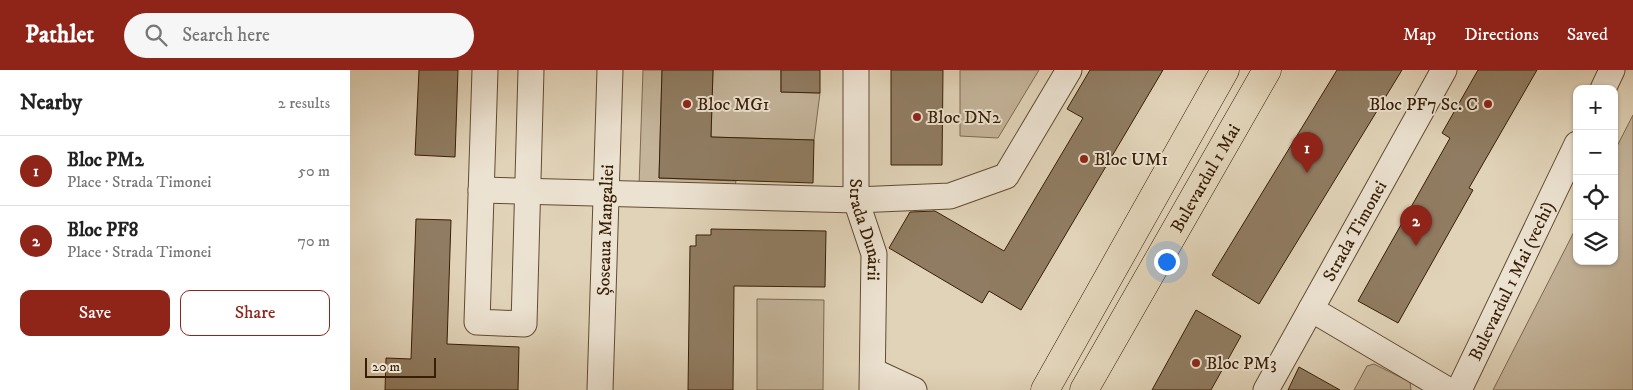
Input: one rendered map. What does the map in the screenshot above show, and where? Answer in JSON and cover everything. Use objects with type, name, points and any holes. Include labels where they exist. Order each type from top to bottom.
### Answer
[{"type":"main road","name":"Bulevardul 1 Mai","points":[[1045,390],[1225,70]]},
{"type":"main road","name":"Bulevardul 1 Mai","points":[[1084,390],[1267,70]]},
{"type":"street","points":[[485,70],[477,322],[524,324],[531,70]]},
{"type":"street","name":"Șoseaua Mangaliei","points":[[600,390],[610,70]]},
{"type":"street","name":"Strada Dunării","points":[[856,70],[856,200],[874,254],[872,380]]},
{"type":"street","points":[[481,190],[856,200],[950,196],[1006,176],[1070,70]]},
{"type":"street","name":"Strada Timonei","points":[[1266,390],[1444,70]]},
{"type":"street","points":[[1605,85],[1612,70]]},
{"type":"street","name":"Bulevardul 1 Mai (vechi)","points":[[1460,390],[1573,152]]},
{"type":"street","points":[[1311,309],[1448,390]]},
{"type":"street","points":[[872,380],[914,390]]},
{"type":"shaded area","points":[[643,70],[662,70],[659,178],[736,181],[734,191],[639,186]]},
{"type":"shaded area","points":[[713,70],[781,70],[781,92],[820,93],[814,140],[711,137]]},
{"type":"shaded area","points":[[960,70],[1039,70],[998,138],[960,136]]},
{"type":"shaded area","points":[[1633,115],[1633,390],[1493,390],[1573,234],[1573,265],[1618,265],[1618,144]]},
{"type":"shaded area","points":[[757,299],[824,300],[823,390],[757,390]]},
{"type":"shaded area","points":[[1374,364],[1410,382],[1411,390],[1354,390],[1367,366]]},
{"type":"building","points":[[419,70],[458,70],[455,157],[415,155]]},
{"type":"building","name":"Bloc MG1","points":[[662,70],[713,70],[711,137],[814,140],[813,183],[659,178]]},
{"type":"building","points":[[781,70],[820,70],[820,93],[781,92]]},
{"type":"building","name":"Bloc DN2","points":[[891,70],[943,70],[942,165],[891,165]]},
{"type":"building","name":"Bloc UM1","points":[[1090,70],[1163,70],[1021,310],[989,291],[982,303],[889,248],[910,212],[935,211],[1004,251],[1083,118],[1067,109]]},
{"type":"building","points":[[1337,70],[1402,70],[1259,304],[1212,275]]},
{"type":"building","points":[[1478,70],[1537,70],[1469,188],[1473,190],[1398,323],[1358,301],[1450,138],[1442,133]]},
{"type":"building","points":[[416,219],[451,220],[447,344],[519,347],[518,390],[385,390],[386,358],[411,359]]},
{"type":"building","points":[[711,229],[826,231],[825,287],[734,286],[733,390],[688,390],[690,246],[696,246],[696,235],[711,235]]},
{"type":"building","name":"Bloc PM3","points":[[1196,310],[1241,336],[1211,390],[1152,390]]},
{"type":"building","points":[[1299,367],[1340,390],[1288,390]]},
{"type":"place","name":"Bloc MG1","points":[[687,104]]},
{"type":"place","name":"Bloc PF7 Sc. C","points":[[1488,104]]},
{"type":"place","name":"Bloc DN2","points":[[917,117]]},
{"type":"place","name":"Bloc UM1","points":[[1084,159]]},
{"type":"place","name":"Bloc PM2","points":[[1307,173]]},
{"type":"place","name":"Bloc PF8","points":[[1416,246]]},
{"type":"place","name":"Bloc PM3","points":[[1196,363]]}]
